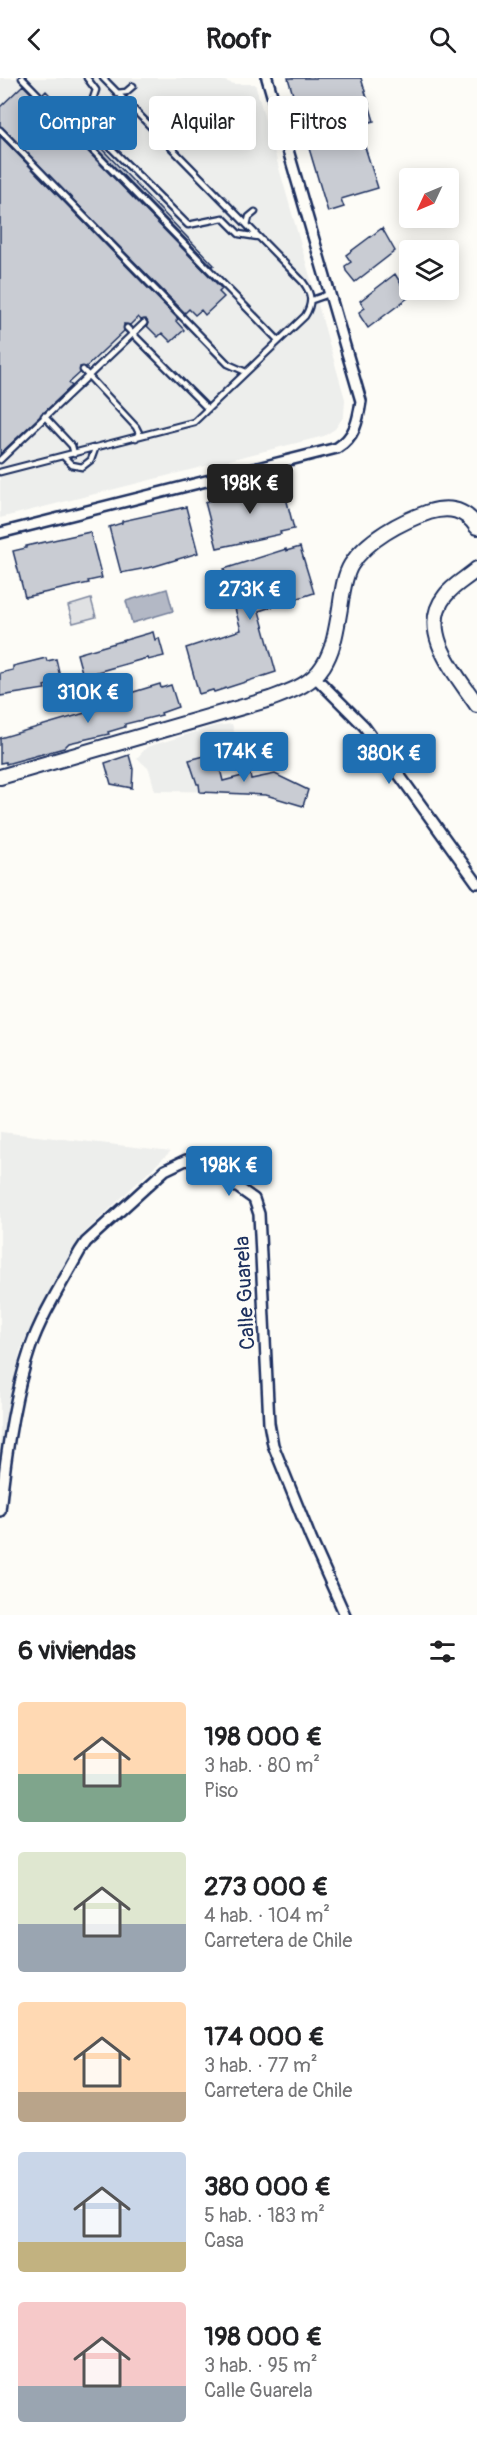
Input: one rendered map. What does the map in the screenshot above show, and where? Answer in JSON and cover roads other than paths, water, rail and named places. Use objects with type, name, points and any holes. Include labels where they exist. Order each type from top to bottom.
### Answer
[{"type":"street","points":[[0,533],[337,448],[347,442],[358,419],[361,401],[267,78]]},
{"type":"street","points":[[0,777],[270,699],[296,689],[314,676],[324,665],[331,651],[348,571],[366,548],[397,527],[434,510],[455,509],[469,517],[477,527]]},
{"type":"street","points":[[477,568],[443,598],[437,610],[434,625],[438,641],[447,658],[477,705]]},
{"type":"street","points":[[314,676],[364,726],[477,883]]},
{"type":"street","name":"Calle Guarela","points":[[0,1511],[4,1474],[24,1368],[31,1346],[80,1251],[86,1242],[165,1170],[186,1160],[205,1164],[254,1199],[259,1214],[269,1423],[273,1445],[345,1615]]},
{"type":"lane","points":[[22,78],[279,341]]},
{"type":"lane","points":[[87,78],[96,90],[87,116],[88,125],[188,225],[223,218],[239,234],[258,237]]},
{"type":"lane","points":[[0,472],[189,424],[208,409],[306,316],[312,300],[303,282],[102,78]]},
{"type":"lane","points":[[117,93],[126,92],[133,86]]},
{"type":"lane","points":[[0,129],[228,364],[246,372]]},
{"type":"lane","points":[[247,225],[249,218],[255,212]]},
{"type":"lane","points":[[312,300],[330,294]]},
{"type":"lane","points":[[0,460],[144,323]]},
{"type":"lane","points":[[127,328],[208,409]]},
{"type":"lane","points":[[82,370],[136,427],[138,433],[136,438]]},
{"type":"lane","points":[[44,416],[72,446],[74,454]]},
{"type":"lane","points":[[64,457],[72,465],[82,467],[91,460],[95,449]]}]
